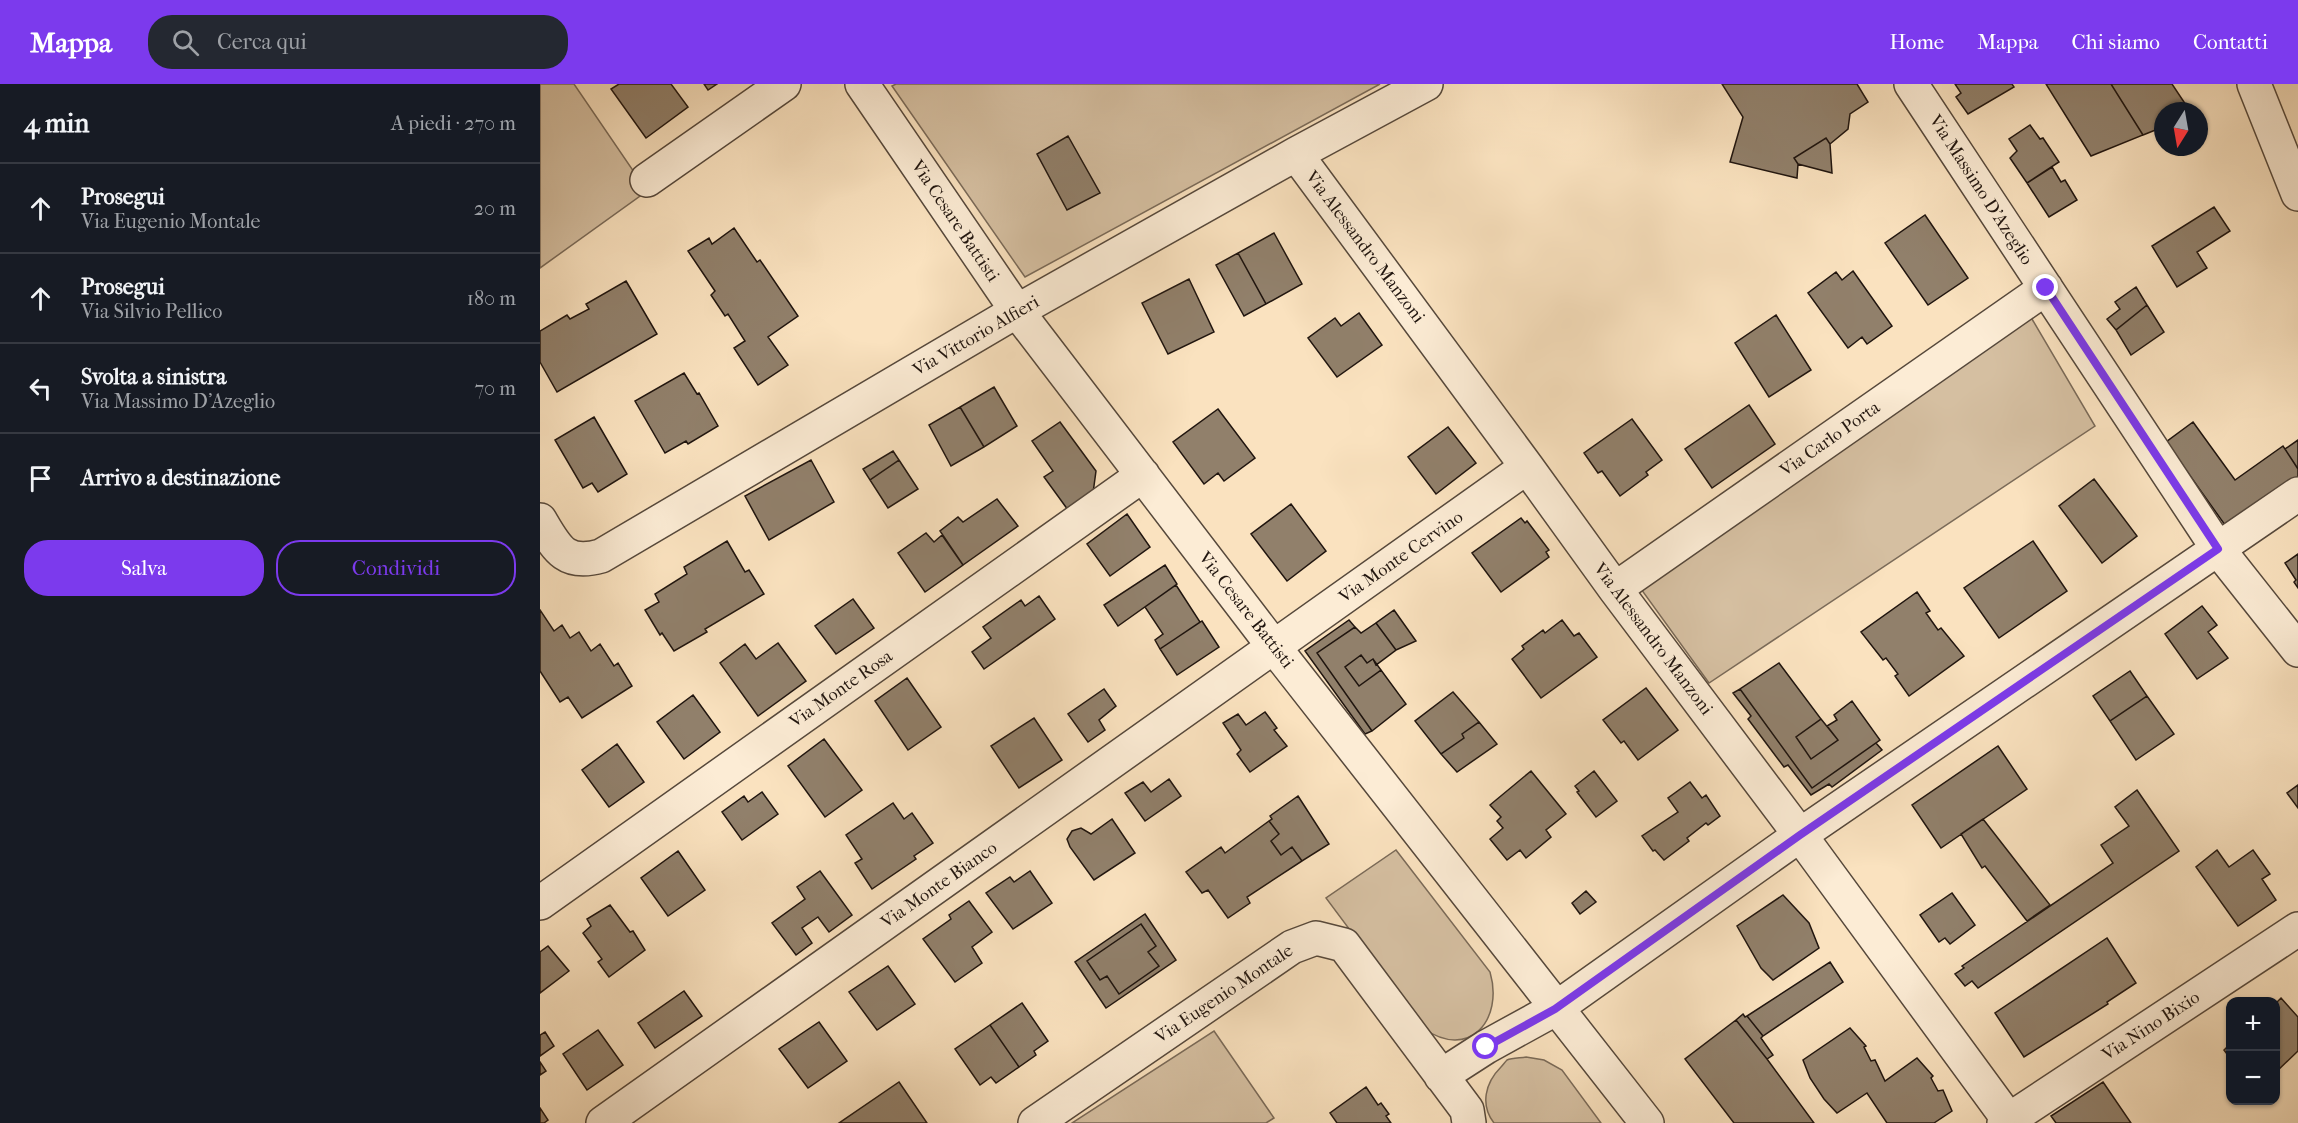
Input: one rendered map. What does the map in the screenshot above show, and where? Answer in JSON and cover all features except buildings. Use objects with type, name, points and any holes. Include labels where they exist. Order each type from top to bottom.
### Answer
[{"type":"street","points":[[647,180],[784,84]]},
{"type":"street","name":"Via Cesare Battisti","points":[[862,84],[1017,311],[1274,647],[1555,1009],[1647,1123]]},
{"type":"street","name":"Via Vittorio Alfieri","points":[[540,520],[561,552],[572,559],[586,561],[601,556],[1017,311],[1296,154],[1426,84]]},
{"type":"street","name":"Via Massimo D'Azeglio","points":[[1911,84],[2218,549],[2298,650]]},
{"type":"street","points":[[2254,84],[2298,194]]},
{"type":"street","name":"Via Alessandro Manzoni","points":[[1296,154],[1615,589],[1800,835],[2008,1122]]},
{"type":"street","name":"Via Carlo Porta","points":[[1615,589],[2046,288]]},
{"type":"street","name":"Via Monte Cervino","points":[[1274,647],[1527,467]]},
{"type":"street","name":"Via Monte Rosa","points":[[540,903],[1143,475]]},
{"type":"street","points":[[1441,1076],[1486,1047],[1555,1009],[1800,835],[2298,495]]},
{"type":"street","name":"Via Monte Bianco","points":[[603,1123],[1274,647]]},
{"type":"street","name":"Via Nino Bixio","points":[[2008,1122],[2295,937]]},
{"type":"street","name":"Via Eugenio Montale","points":[[1035,1123],[1292,947],[1316,938],[1344,945],[1467,1110],[1469,1123]]},
{"type":"shaded area","points":[[540,84],[574,84],[647,191],[540,268]]},
{"type":"shaded area","points":[[896,84],[1380,84],[1025,277],[892,86]]},
{"type":"shaded area","points":[[2029,314],[2095,426],[1709,683],[1641,589]]},
{"type":"shaded area","points":[[1396,850],[1490,972],[1493,990],[1492,1006],[1487,1020],[1479,1030],[1468,1037],[1455,1040],[1440,1037],[1423,1028],[1326,898]]},
{"type":"shaded area","points":[[1214,1031],[1274,1118],[1266,1123],[1072,1123]]},
{"type":"shaded area","points":[[1526,1057],[1544,1060],[1562,1070],[1601,1123],[1494,1123],[1486,1102],[1491,1080],[1507,1060]]},
{"type":"route","points":[[1486,1047],[1555,1009],[1800,835],[2218,549],[2046,288]]}]
